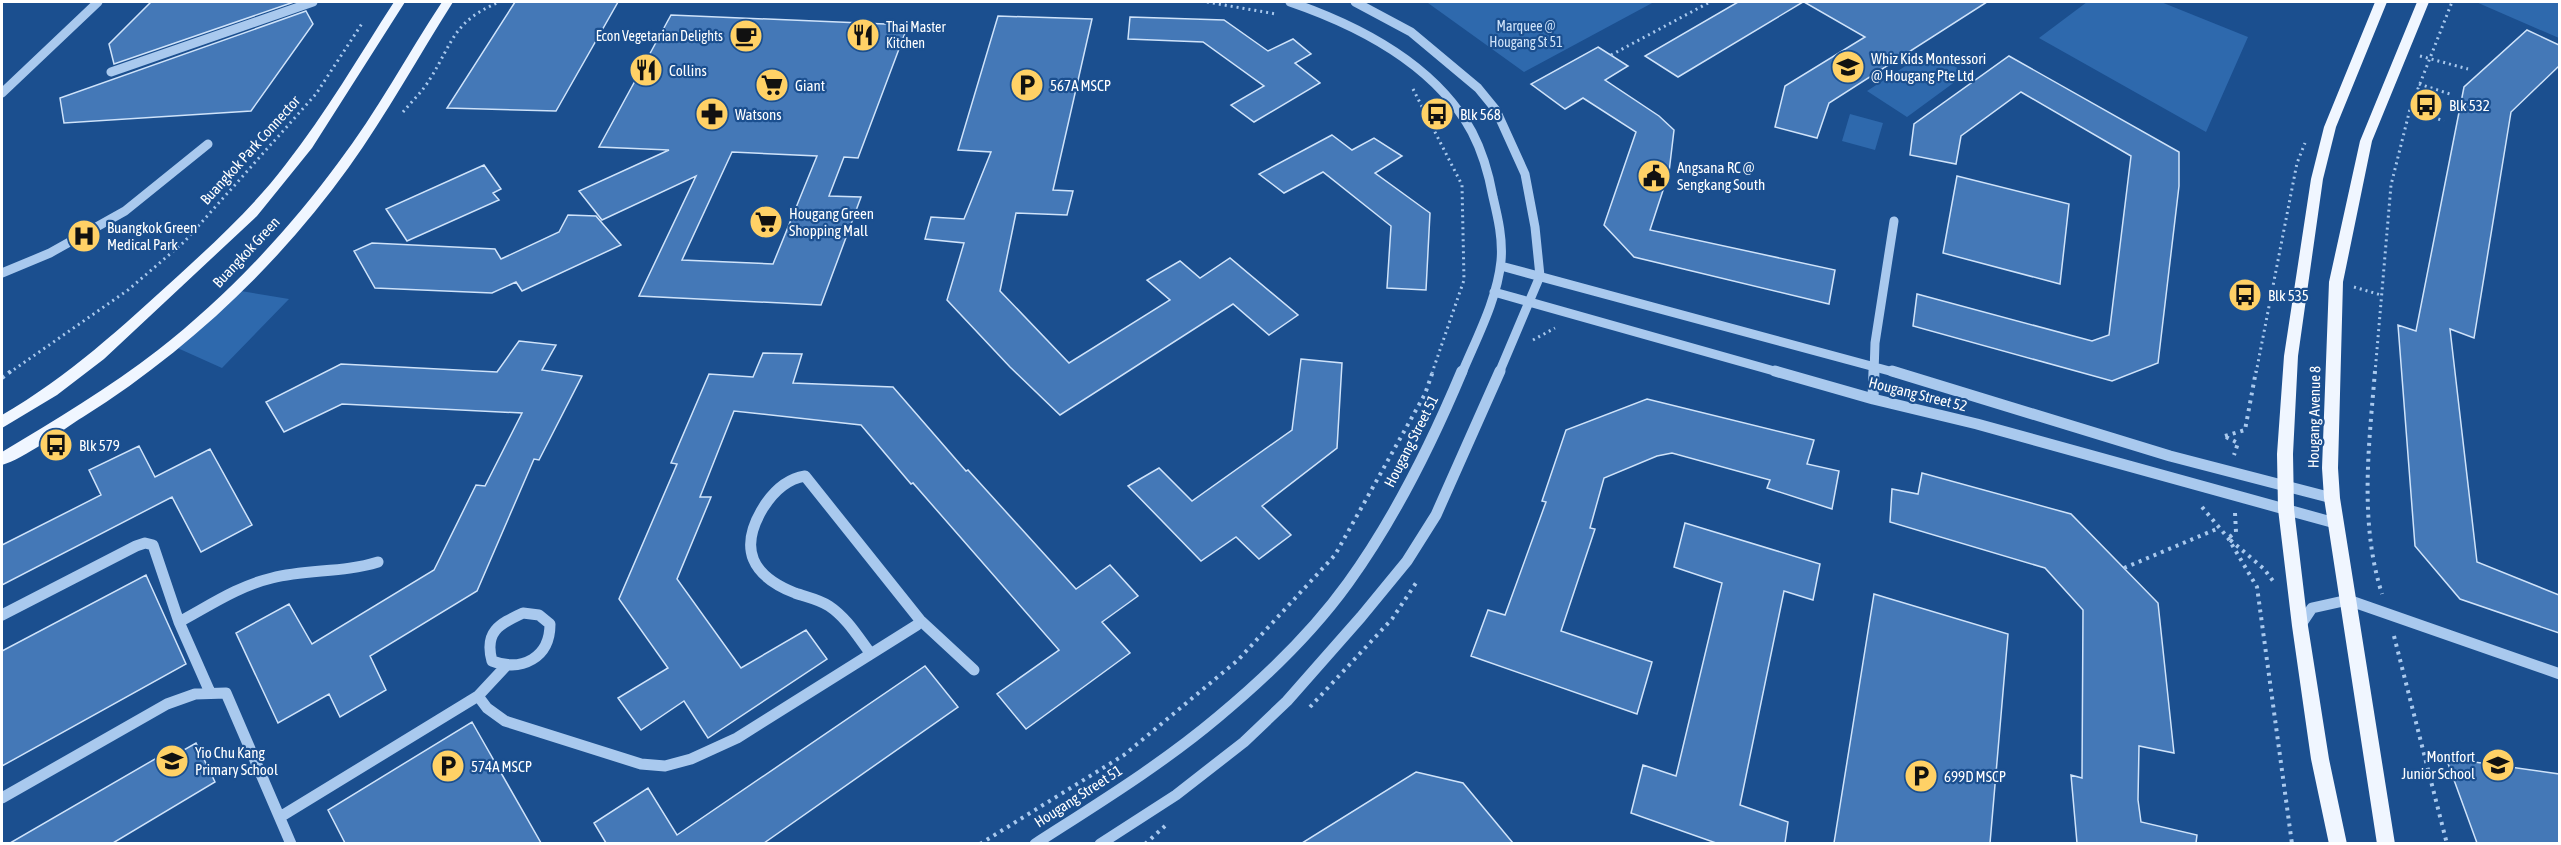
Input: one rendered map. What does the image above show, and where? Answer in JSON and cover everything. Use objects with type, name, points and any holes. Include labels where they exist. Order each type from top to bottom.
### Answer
[{"type":"main road","name":"Buangkok Green","points":[[2,422],[23,411],[94,361],[273,190],[338,101],[399,2]]},
{"type":"main road","points":[[445,5],[461,2]]},
{"type":"main road","name":"Hougang Avenue 8","points":[[2338,843],[2320,759],[2300,626],[2284,485],[2291,356],[2317,179],[2330,127],[2380,2]]},
{"type":"main road","name":"Hougang Avenue 8","points":[[2386,843],[2332,498],[2330,468],[2336,282],[2366,141],[2423,2]]},
{"type":"main road","name":"Buangkok Green","points":[[2,459],[62,424],[118,386],[171,347],[221,303],[268,254],[327,186],[400,81],[445,5]]},
{"type":"street","points":[[2,93],[98,2]]},
{"type":"street","points":[[111,72],[313,2]]},
{"type":"street","name":"Hougang Street 51","points":[[1035,843],[1146,772],[1222,715],[1271,668],[1347,585],[1409,485],[1448,406],[1494,292],[1501,266],[1498,219],[1488,171],[1470,127],[1442,90],[1373,38],[1340,20],[1290,2]]},
{"type":"street","points":[[1100,843],[1176,795],[1244,742],[1287,701],[1400,569],[1436,515],[1532,302],[1539,276],[1535,228],[1525,174],[1496,110],[1478,88],[1411,32],[1355,2]]},
{"type":"street","points":[[2,273],[50,253],[124,211],[208,144]]},
{"type":"street","points":[[1873,399],[1875,343],[1894,221]]},
{"type":"street","name":"Hougang Street 52","points":[[1501,266],[1777,342],[1874,366],[2170,456],[2332,498]]},
{"type":"street","name":"Hougang Street 52","points":[[1494,292],[1873,399],[1977,424],[2336,523]]},
{"type":"street","points":[[871,654],[842,615],[827,604],[776,584],[759,568],[748,553],[748,535],[754,519],[795,476],[805,476],[920,620],[974,670]]},
{"type":"street","points":[[2,615],[136,546],[145,543],[153,545],[179,622],[209,690]]},
{"type":"street","points":[[179,622],[240,590],[266,580],[286,575],[340,573],[378,562]]},
{"type":"street","points":[[2300,626],[2312,608],[2348,600],[2559,674]]},
{"type":"street","points":[[280,817],[478,696],[506,666],[524,663],[541,653],[550,638],[550,624],[539,615],[523,613],[505,621],[492,633],[487,649],[492,661],[506,666]]},
{"type":"street","points":[[478,696],[487,708],[505,721],[641,764],[665,766],[691,759],[737,738],[917,625],[920,620]]},
{"type":"street","points":[[2,798],[167,704],[189,694],[209,690],[226,693],[291,843]]},
{"type":"path","points":[[1207,2],[1283,15]]},
{"type":"path","points":[[1611,55],[1710,2]]},
{"type":"path","points":[[2447,843],[2388,613],[2374,569],[2367,479],[2391,185],[2410,108],[2452,2]]},
{"type":"path","name":"Buangkok Park Connector","points":[[2,378],[128,290],[184,242],[316,94],[364,20]]},
{"type":"path","points":[[2429,59],[2468,69]]},
{"type":"path","points":[[980,843],[1124,755],[1238,660],[1335,555],[1425,394],[1464,280],[1462,185],[1413,89],[1404,82]]},
{"type":"path","points":[[2419,84],[2450,94]]},
{"type":"path","points":[[2410,108],[2444,121]]},
{"type":"path","points":[[2336,282],[2381,295]]},
{"type":"path","points":[[1541,327],[1546,332]]},
{"type":"path","points":[[1526,347],[1537,336],[1563,327]]},
{"type":"path","points":[[2225,436],[2238,443]]},
{"type":"path","points":[[2199,504],[2228,538],[2257,588],[2292,843]]},
{"type":"path","points":[[2124,568],[2219,528]]},
{"type":"path","points":[[2228,538],[2236,532]]},
{"type":"path","points":[[1308,708],[1392,619],[1418,580]]},
{"type":"path","points":[[1145,843],[1172,821]]},
{"type":"green space","name":"Marquee @ Hougang St 51","points":[[1654,2],[1524,72],[1428,3]]},
{"type":"green space","points":[[2087,2],[2161,2],[2248,37],[2206,132],[2039,38]]},
{"type":"green space","points":[[2476,2],[2559,2],[2559,38]]},
{"type":"green space","points":[[1927,52],[1967,73],[1907,117],[1867,91]]},
{"type":"green space","points":[[1850,114],[1883,123],[1875,150],[1842,141]]},
{"type":"green space","points":[[235,290],[289,299],[222,368],[173,346]]},
{"type":"building","points":[[151,2],[294,2],[114,64],[109,44]]},
{"type":"building","points":[[515,2],[618,2],[556,111],[447,108]]},
{"type":"building","points":[[1738,2],[1803,2],[1678,77],[1645,56]]},
{"type":"building","points":[[1804,2],[1987,2],[1829,103],[1817,138],[1775,127],[1785,86],[1865,37]]},
{"type":"building","points":[[306,11],[313,24],[251,111],[64,123],[60,98]]},
{"type":"building","name":"Hougang Green Shopping Mall","points":[[671,15],[908,25],[858,158],[844,157],[829,196],[861,197],[821,305],[639,296],[696,176],[602,220],[579,191],[669,150],[599,147]],"holes":[[[732,152],[817,156],[773,264],[682,260]]]},
{"type":"building","points":[[998,16],[1092,19],[1053,190],[1073,191],[1067,215],[1016,213],[1000,291],[1069,363],[1170,300],[1147,280],[1180,261],[1200,278],[1230,258],[1298,315],[1269,335],[1233,304],[1060,415],[1010,367],[947,300],[964,243],[925,239],[931,217],[964,219],[991,152],[958,150]]},
{"type":"building","points":[[1130,17],[1224,20],[1268,51],[1293,39],[1311,54],[1295,63],[1320,83],[1254,122],[1231,105],[1264,86],[1203,42],[1128,39]]},
{"type":"building","points":[[2527,30],[2559,45],[2559,66],[2511,112],[2474,338],[2450,329],[2477,562],[2559,595],[2559,633],[2460,599],[2415,546],[2398,325],[2416,331],[2464,87]]},
{"type":"building","points":[[1598,47],[1628,66],[1605,80],[1659,116],[1674,130],[1669,172],[1650,230],[1835,270],[1829,304],[1634,257],[1604,225],[1636,132],[1583,98],[1565,109],[1531,84]]},
{"type":"building","points":[[2009,56],[2179,152],[2179,186],[2158,363],[2112,381],[1913,326],[1917,294],[2092,341],[2109,335],[2131,156],[2021,92],[1961,136],[1956,164],[1910,155],[1914,124]]},
{"type":"building","points":[[1332,135],[1352,150],[1374,138],[1402,156],[1375,173],[1430,213],[1426,290],[1387,288],[1391,226],[1323,172],[1284,193],[1259,174]]},
{"type":"building","points":[[484,165],[501,189],[493,193],[499,200],[407,241],[386,209]]},
{"type":"building","points":[[1957,176],[2069,204],[2060,284],[1943,253]]},
{"type":"building","points":[[568,215],[596,216],[621,245],[522,291],[516,282],[492,293],[375,288],[354,251],[372,243],[495,249],[501,259],[559,232]]},
{"type":"building","points":[[519,341],[556,345],[542,370],[582,376],[539,460],[534,459],[477,591],[370,656],[386,690],[340,717],[329,694],[278,723],[236,633],[289,604],[312,644],[434,570],[476,485],[485,486],[522,413],[342,404],[284,432],[266,402],[341,364],[497,372]]},
{"type":"building","points":[[763,353],[802,354],[793,383],[893,387],[966,471],[968,470],[1076,589],[1110,565],[1138,596],[1102,622],[1130,653],[1026,729],[997,694],[1059,650],[861,425],[734,411],[700,497],[711,497],[677,579],[741,668],[806,630],[827,659],[708,738],[684,701],[641,730],[618,698],[668,668],[619,599],[677,464],[671,463],[709,374],[753,377]]},
{"type":"building","points":[[1301,359],[1342,363],[1337,448],[1262,506],[1291,535],[1259,559],[1236,537],[1201,561],[1128,486],[1159,468],[1192,501],[1292,430]]},
{"type":"building","points":[[1647,399],[1814,440],[1807,464],[1839,471],[1832,509],[1767,488],[1770,480],[1672,453],[1657,456],[1604,478],[1590,528],[1595,529],[1561,631],[1652,662],[1637,714],[1471,656],[1488,610],[1505,615],[1546,502],[1542,501],[1566,430]]},
{"type":"building","points":[[139,446],[155,477],[210,449],[252,525],[201,552],[172,497],[2,585],[2,545],[101,495],[89,470]]},
{"type":"building","points":[[1922,473],[2071,514],[2158,603],[2174,753],[2139,746],[2138,800],[2141,822],[2197,835],[2196,843],[2077,843],[2071,775],[2082,778],[2083,610],[2045,568],[1890,522],[1892,489],[1918,494]]},
{"type":"building","points":[[1685,523],[1820,564],[1813,600],[1784,591],[1740,805],[1788,822],[1785,843],[1716,843],[1631,813],[1643,765],[1676,776],[1722,583],[1674,567]]},
{"type":"building","points":[[146,575],[186,664],[2,766],[2,651]]},
{"type":"building","name":"699D MSCP","points":[[1874,594],[2008,634],[1990,843],[1834,843]]},
{"type":"building","points":[[925,666],[958,707],[764,843],[606,843],[594,823],[648,788],[677,835]]},
{"type":"building","name":"574A MSCP","points":[[472,722],[541,843],[345,843],[328,810]]},
{"type":"building","points":[[196,743],[215,782],[113,843],[10,843],[174,748],[177,754]]},
{"type":"building","points":[[2446,758],[2559,774],[2559,843],[2477,843]]},
{"type":"building","points":[[1416,772],[1463,783],[1513,843],[1302,843]]},
{"type":"place","name":"Thai Master Kitchen","points":[[863,35]]},
{"type":"place","name":"Econ Vegetarian Delights","points":[[746,36]]},
{"type":"place","name":"Whiz Kids Montessori @ Hougang Pte Ltd","points":[[1848,67]]},
{"type":"place","name":"Collins","points":[[646,70]]},
{"type":"place","name":"Giant","points":[[772,85]]},
{"type":"place","name":"567A MSCP","points":[[1027,85]]},
{"type":"place","name":"Blk 532","points":[[2426,105]]},
{"type":"place","name":"Watsons","points":[[712,114]]},
{"type":"place","name":"Blk 568","points":[[1437,114]]},
{"type":"place","name":"Angsana RC @ Sengkang South","points":[[1654,176]]},
{"type":"place","name":"Hougang Green Shopping Mall","points":[[766,222]]},
{"type":"place","name":"Buangkok Green Medical Park","points":[[84,236]]},
{"type":"place","name":"Blk 535","points":[[2245,295]]},
{"type":"place","name":"Blk 579","points":[[56,445]]},
{"type":"place","name":"Yio Chu Kang Primary School","points":[[172,761]]},
{"type":"place","name":"Montfort Junior School","points":[[2498,765]]},
{"type":"place","name":"574A MSCP","points":[[448,766]]},
{"type":"place","name":"699D MSCP","points":[[1921,776]]}]
